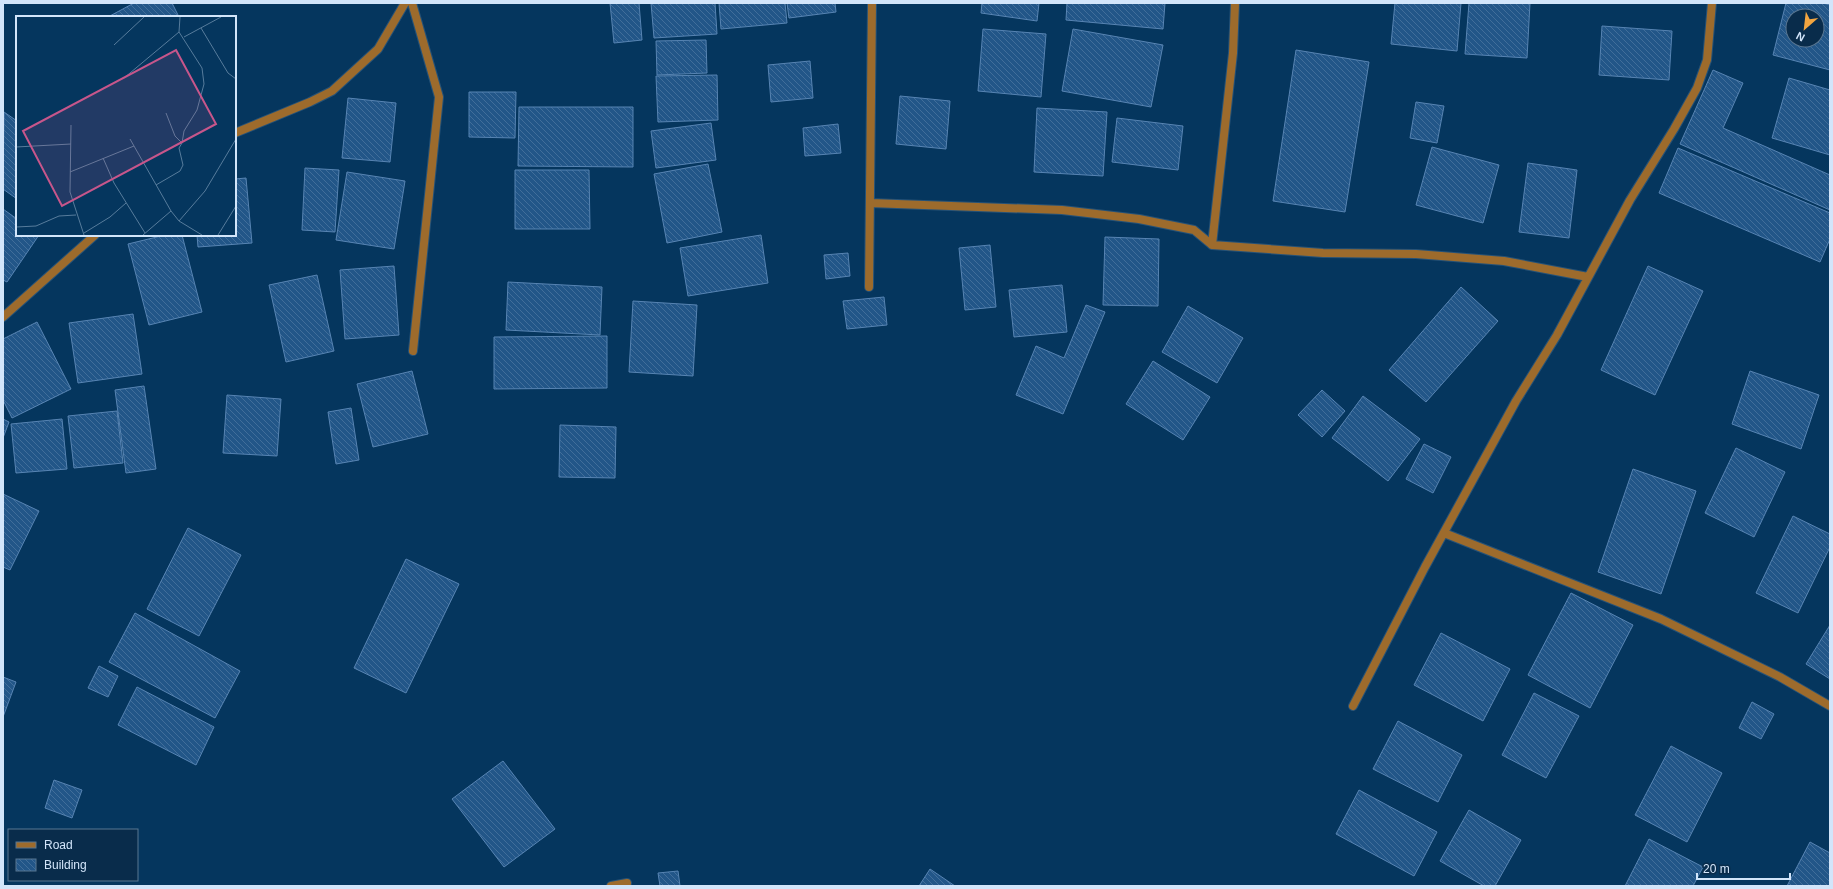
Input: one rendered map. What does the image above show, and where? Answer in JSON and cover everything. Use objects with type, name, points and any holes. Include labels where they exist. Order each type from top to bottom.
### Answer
[{"type":"street","points":[[236,133],[289,112],[332,90],[378,49],[405,3]]},
{"type":"street","points":[[412,3],[439,97],[413,351]]},
{"type":"street","points":[[869,288],[872,3]]},
{"type":"street","points":[[1212,245],[1233,53],[1235,3]]},
{"type":"street","points":[[1352,706],[1516,401],[1557,335],[1630,200],[1674,129],[1697,88],[1707,60],[1712,3]]},
{"type":"street","points":[[870,203],[1062,210],[1139,219],[1194,230],[1212,245],[1323,252],[1416,254],[1482,259],[1504,261],[1588,277]]},
{"type":"street","points":[[3,317],[94,236]]},
{"type":"street","points":[[1444,533],[1661,619],[1780,678],[1830,706]]},
{"type":"street","points":[[611,886],[627,883]]},
{"type":"building","points":[[134,3],[172,3],[178,16],[110,16]]},
{"type":"building","points":[[610,3],[639,3],[642,40],[614,43]]},
{"type":"building","points":[[651,3],[715,3],[717,34],[654,38]]},
{"type":"building","points":[[719,3],[785,3],[787,23],[721,29]]},
{"type":"building","points":[[787,3],[835,3],[836,12],[789,18]]},
{"type":"building","points":[[982,3],[1039,3],[1037,21],[981,13]]},
{"type":"building","points":[[1067,3],[1165,3],[1163,29],[1066,20]]},
{"type":"building","points":[[1395,3],[1461,3],[1457,51],[1391,44]]},
{"type":"building","points":[[1469,3],[1530,3],[1527,58],[1465,54]]},
{"type":"building","points":[[1786,3],[1823,3],[1830,5],[1830,70],[1773,55]]},
{"type":"building","points":[[1602,26],[1672,31],[1669,80],[1599,75]]},
{"type":"building","points":[[983,29],[1046,34],[1041,97],[978,91]]},
{"type":"building","points":[[1073,29],[1163,45],[1151,107],[1062,91]]},
{"type":"building","points":[[706,40],[707,73],[657,75],[656,41]]},
{"type":"building","points":[[1296,50],[1369,62],[1345,212],[1273,201]]},
{"type":"building","points":[[810,61],[813,98],[771,102],[768,65]]},
{"type":"building","points":[[1713,70],[1743,83],[1723,128],[1830,175],[1830,210],[1680,144]]},
{"type":"building","points":[[717,75],[718,120],[658,122],[656,76]]},
{"type":"building","points":[[1789,78],[1830,90],[1830,155],[1772,138]]},
{"type":"building","points":[[469,92],[516,92],[515,138],[469,137]]},
{"type":"building","points":[[900,96],[950,101],[946,149],[896,144]]},
{"type":"building","points":[[348,98],[396,103],[390,162],[342,158]]},
{"type":"building","points":[[1416,102],[1444,106],[1437,143],[1410,138]]},
{"type":"building","points":[[519,107],[633,107],[633,167],[518,166]]},
{"type":"building","points":[[1037,108],[1107,112],[1103,176],[1034,172]]},
{"type":"building","points":[[4,112],[16,120],[16,198],[3,189]]},
{"type":"building","points":[[1117,118],[1183,126],[1178,170],[1112,162]]},
{"type":"building","points":[[711,123],[716,160],[656,168],[651,131]]},
{"type":"building","points":[[838,124],[841,153],[805,156],[803,128]]},
{"type":"building","points":[[1432,147],[1499,165],[1483,223],[1416,205]]},
{"type":"building","points":[[1678,148],[1830,213],[1830,239],[1820,262],[1659,193]]},
{"type":"building","points":[[1528,163],[1577,170],[1569,238],[1519,232]]},
{"type":"building","points":[[708,164],[722,232],[667,243],[654,174]]},
{"type":"building","points":[[305,168],[339,170],[335,232],[302,230]]},
{"type":"building","points":[[515,170],[589,170],[590,229],[515,229]]},
{"type":"building","points":[[347,172],[405,181],[394,249],[336,240]]},
{"type":"building","points":[[246,178],[252,243],[198,247],[197,236],[236,236],[236,179]]},
{"type":"building","points":[[3,209],[16,218],[16,236],[38,236],[7,282],[3,280]]},
{"type":"building","points":[[761,235],[768,283],[688,296],[680,248]]},
{"type":"building","points":[[161,236],[182,236],[202,312],[149,325],[128,244]]},
{"type":"building","points":[[1105,237],[1159,239],[1158,306],[1103,305]]},
{"type":"building","points":[[990,245],[996,307],[965,310],[959,248]]},
{"type":"building","points":[[848,253],[850,276],[826,279],[824,255]]},
{"type":"building","points":[[394,266],[399,335],[345,339],[340,270]]},
{"type":"building","points":[[1648,266],[1703,291],[1655,395],[1601,370]]},
{"type":"building","points":[[317,275],[334,351],[286,362],[269,285]]},
{"type":"building","points":[[508,282],[602,287],[600,335],[506,330]]},
{"type":"building","points":[[1062,285],[1067,332],[1014,337],[1009,290]]},
{"type":"building","points":[[1461,287],[1498,321],[1426,402],[1389,370]]},
{"type":"building","points":[[884,297],[887,325],[847,329],[843,301]]},
{"type":"building","points":[[633,301],[697,305],[693,376],[629,372]]},
{"type":"building","points":[[1086,305],[1105,312],[1063,414],[1016,395],[1036,346],[1064,358]]},
{"type":"building","points":[[1188,306],[1243,338],[1217,383],[1162,352]]},
{"type":"building","points":[[133,314],[142,374],[78,383],[69,323]]},
{"type":"building","points":[[37,322],[71,389],[12,418],[3,400],[3,339]]},
{"type":"building","points":[[607,336],[607,388],[494,389],[494,337]]},
{"type":"building","points":[[1153,361],[1210,397],[1183,440],[1126,404]]},
{"type":"building","points":[[412,371],[428,434],[373,447],[357,384]]},
{"type":"building","points":[[1750,371],[1819,395],[1801,449],[1732,424]]},
{"type":"building","points":[[144,386],[156,469],[126,473],[115,390]]},
{"type":"building","points":[[1322,390],[1345,411],[1322,437],[1298,415]]},
{"type":"building","points":[[227,395],[281,399],[277,456],[223,453]]},
{"type":"building","points":[[1363,396],[1420,439],[1388,481],[1332,438]]},
{"type":"building","points":[[351,408],[359,460],[336,464],[328,412]]},
{"type":"building","points":[[117,411],[123,463],[74,468],[68,416]]},
{"type":"building","points":[[3,419],[9,422],[3,438]]},
{"type":"building","points":[[62,419],[67,469],[16,473],[11,424]]},
{"type":"building","points":[[560,425],[616,427],[615,478],[559,477]]},
{"type":"building","points":[[1424,444],[1451,457],[1433,493],[1406,479]]},
{"type":"building","points":[[1736,448],[1785,472],[1754,537],[1705,513]]},
{"type":"building","points":[[1633,469],[1696,491],[1661,594],[1598,572]]},
{"type":"building","points":[[3,494],[39,511],[10,570],[3,567]]},
{"type":"building","points":[[1793,516],[1830,534],[1830,547],[1798,613],[1756,593]]},
{"type":"building","points":[[188,528],[241,555],[199,636],[147,609]]},
{"type":"building","points":[[406,559],[459,584],[406,693],[354,668]]},
{"type":"building","points":[[1571,593],[1633,625],[1590,708],[1528,675]]},
{"type":"building","points":[[135,613],[240,671],[215,718],[109,662]]},
{"type":"building","points":[[1830,625],[1830,679],[1806,664]]},
{"type":"building","points":[[1441,633],[1510,669],[1483,721],[1414,685]]},
{"type":"building","points":[[99,666],[118,676],[108,697],[88,688]]},
{"type":"building","points":[[3,677],[16,682],[3,717]]},
{"type":"building","points":[[137,687],[214,727],[196,765],[118,725]]},
{"type":"building","points":[[1534,693],[1579,716],[1546,778],[1502,755]]},
{"type":"building","points":[[1752,702],[1774,714],[1761,739],[1739,728]]},
{"type":"building","points":[[1398,721],[1462,755],[1438,802],[1373,769]]},
{"type":"building","points":[[1671,746],[1722,773],[1687,842],[1635,815]]},
{"type":"building","points":[[503,761],[555,829],[504,867],[452,799]]},
{"type":"building","points":[[54,780],[82,790],[72,818],[45,808]]},
{"type":"building","points":[[1359,790],[1437,832],[1414,876],[1336,834]]},
{"type":"building","points":[[1469,810],[1521,840],[1495,886],[1484,886],[1440,861]]},
{"type":"building","points":[[1649,839],[1703,867],[1693,886],[1625,886]]},
{"type":"building","points":[[1810,842],[1830,853],[1830,886],[1787,886]]},
{"type":"building","points":[[930,869],[955,886],[919,886]]},
{"type":"building","points":[[678,871],[680,886],[660,886],[658,873]]}]
